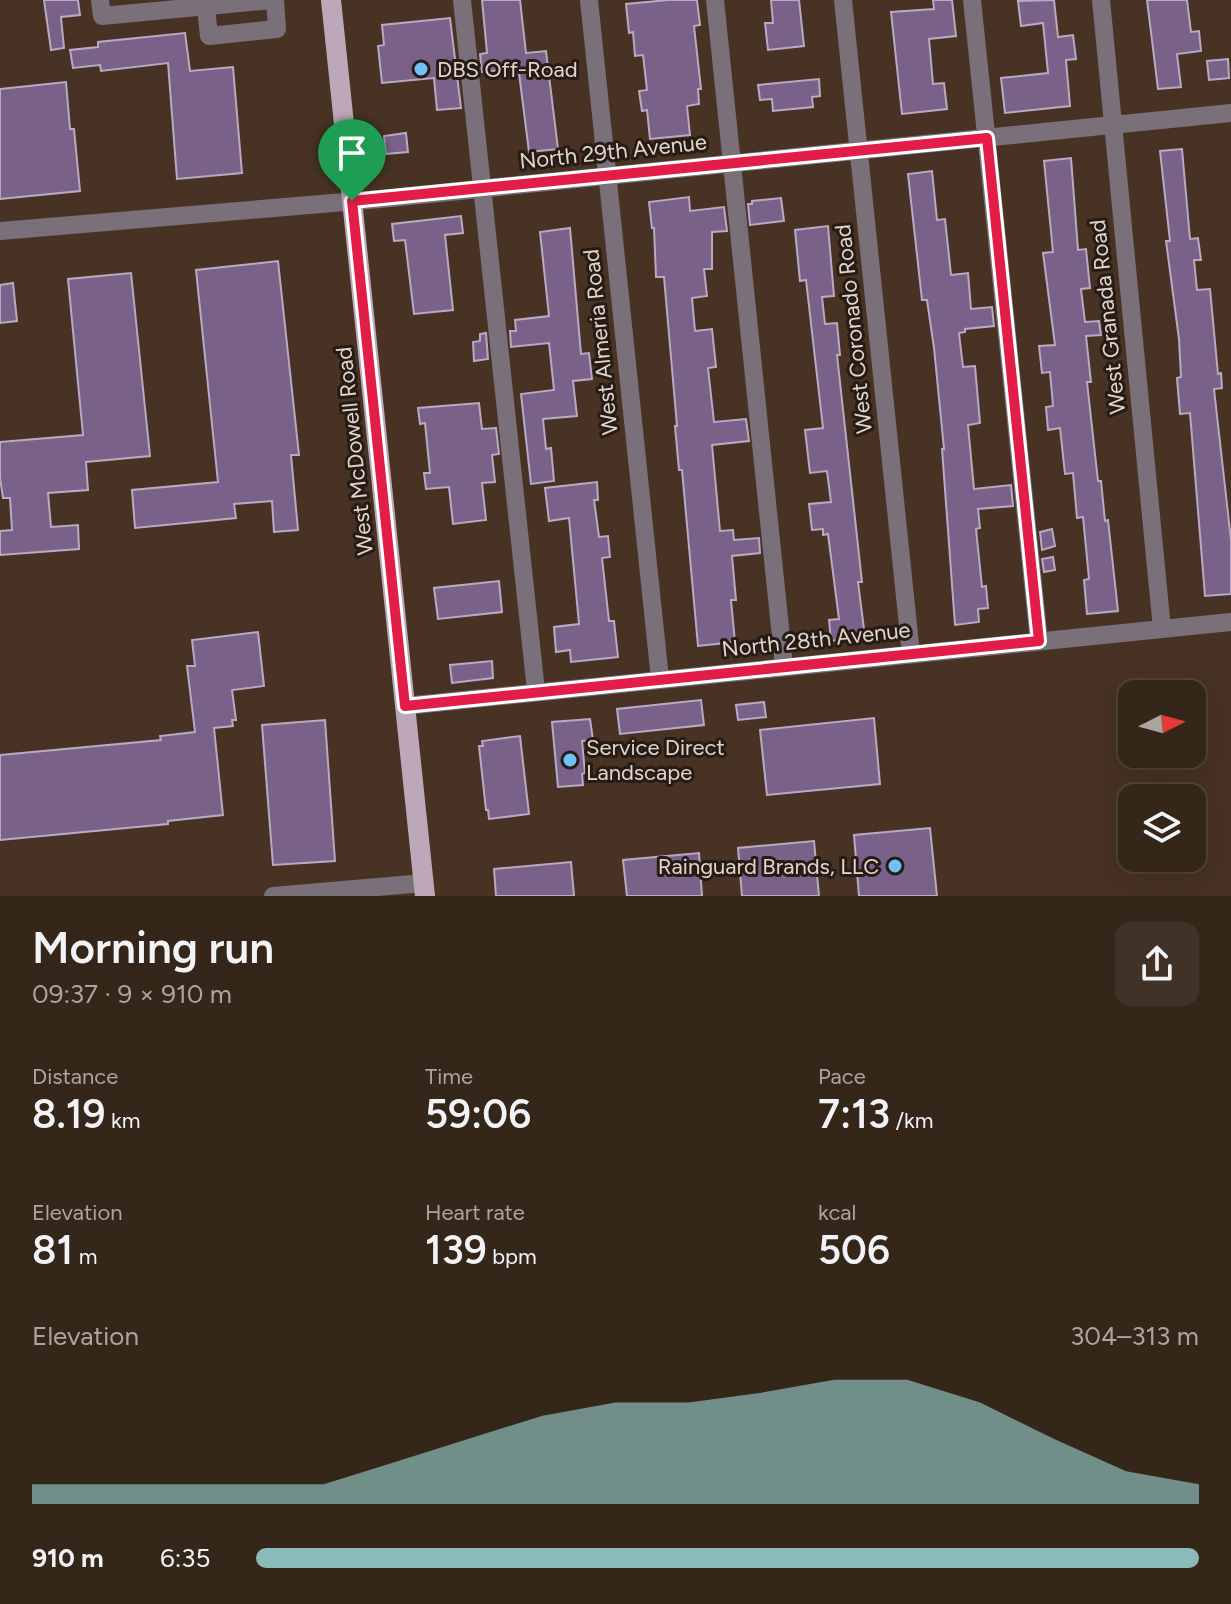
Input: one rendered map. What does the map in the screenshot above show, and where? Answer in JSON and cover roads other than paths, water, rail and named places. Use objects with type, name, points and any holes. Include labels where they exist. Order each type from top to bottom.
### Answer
[{"type":"main road","name":"West McDowell Road","points":[[331,0],[424,890]]},
{"type":"street","points":[[100,0],[102,16],[274,0],[277,29],[209,36],[206,7]]},
{"type":"street","points":[[462,0],[536,691]]},
{"type":"street","name":"West Almeria Road","points":[[589,0],[660,679]]},
{"type":"street","points":[[715,0],[784,666]]},
{"type":"street","name":"West Coronado Road","points":[[843,0],[911,654]]},
{"type":"street","points":[[972,0],[1039,641]]},
{"type":"street","name":"West Granada Road","points":[[1101,0],[1162,629]]},
{"type":"street","name":"North 29th Avenue","points":[[0,231],[482,189],[1231,113]]},
{"type":"street","name":"North 28th Avenue","points":[[405,706],[1231,622]]},
{"type":"street","points":[[273,896],[424,890]]},
{"type":"place","name":"DBS Off-Road","points":[[421,69]]},
{"type":"place","name":"Service Direct Landscape","points":[[570,760]]},
{"type":"place","name":"Rainguard Brands, LLC","points":[[895,866]]}]
